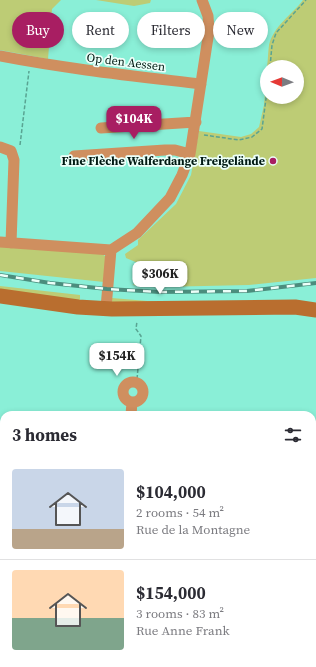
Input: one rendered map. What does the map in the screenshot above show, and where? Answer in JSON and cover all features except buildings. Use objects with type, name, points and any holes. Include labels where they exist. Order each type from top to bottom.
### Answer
[{"type":"main road","points":[[0,296],[78,307],[295,307],[316,310]]},
{"type":"street","points":[[0,242],[111,250],[137,233],[170,198],[182,175],[190,154],[196,122],[209,31],[208,16],[202,0]]},
{"type":"street","name":"Op den Aessen","points":[[0,56],[100,72],[201,84]]},
{"type":"street","points":[[101,128],[196,122]]},
{"type":"street","points":[[5,149],[14,160],[12,243]]},
{"type":"street","points":[[74,156],[165,150],[175,150],[190,154]]},
{"type":"street","points":[[106,308],[111,250]]},
{"type":"street","points":[[131,411],[132,402]]},
{"type":"path","points":[[271,60],[272,45],[276,33],[306,0]]},
{"type":"path","points":[[5,149],[19,147],[30,62]]},
{"type":"path","points":[[194,134],[239,140],[252,137],[262,128],[265,104]]},
{"type":"path","points":[[137,379],[141,336],[136,328],[138,315]]},
{"type":"green space","points":[[0,0],[61,0],[52,9],[52,12],[12,12],[12,48],[49,48],[48,59],[0,50]]},
{"type":"green space","points":[[96,0],[151,0],[150,3],[134,6]]},
{"type":"green space","points":[[303,0],[316,0],[316,278],[249,285],[159,287],[132,285],[150,279],[151,265],[145,266],[126,258],[125,254],[138,245],[138,240],[176,204],[191,175],[199,131],[241,137],[251,134],[259,127],[264,104],[304,104],[304,60],[268,60],[271,38],[279,26]]},
{"type":"green space","points":[[0,246],[101,253],[106,257],[104,282],[0,271]]},
{"type":"green space","points":[[0,286],[80,295],[80,301],[0,290]]},
{"type":"green space","points":[[112,298],[159,302],[111,303]]},
{"type":"railway","points":[[0,275],[50,283],[107,289],[160,292],[247,291],[316,283]]},
{"type":"place","name":"Fine Flèche Walferdange Freigelände","points":[[273,161]]}]
